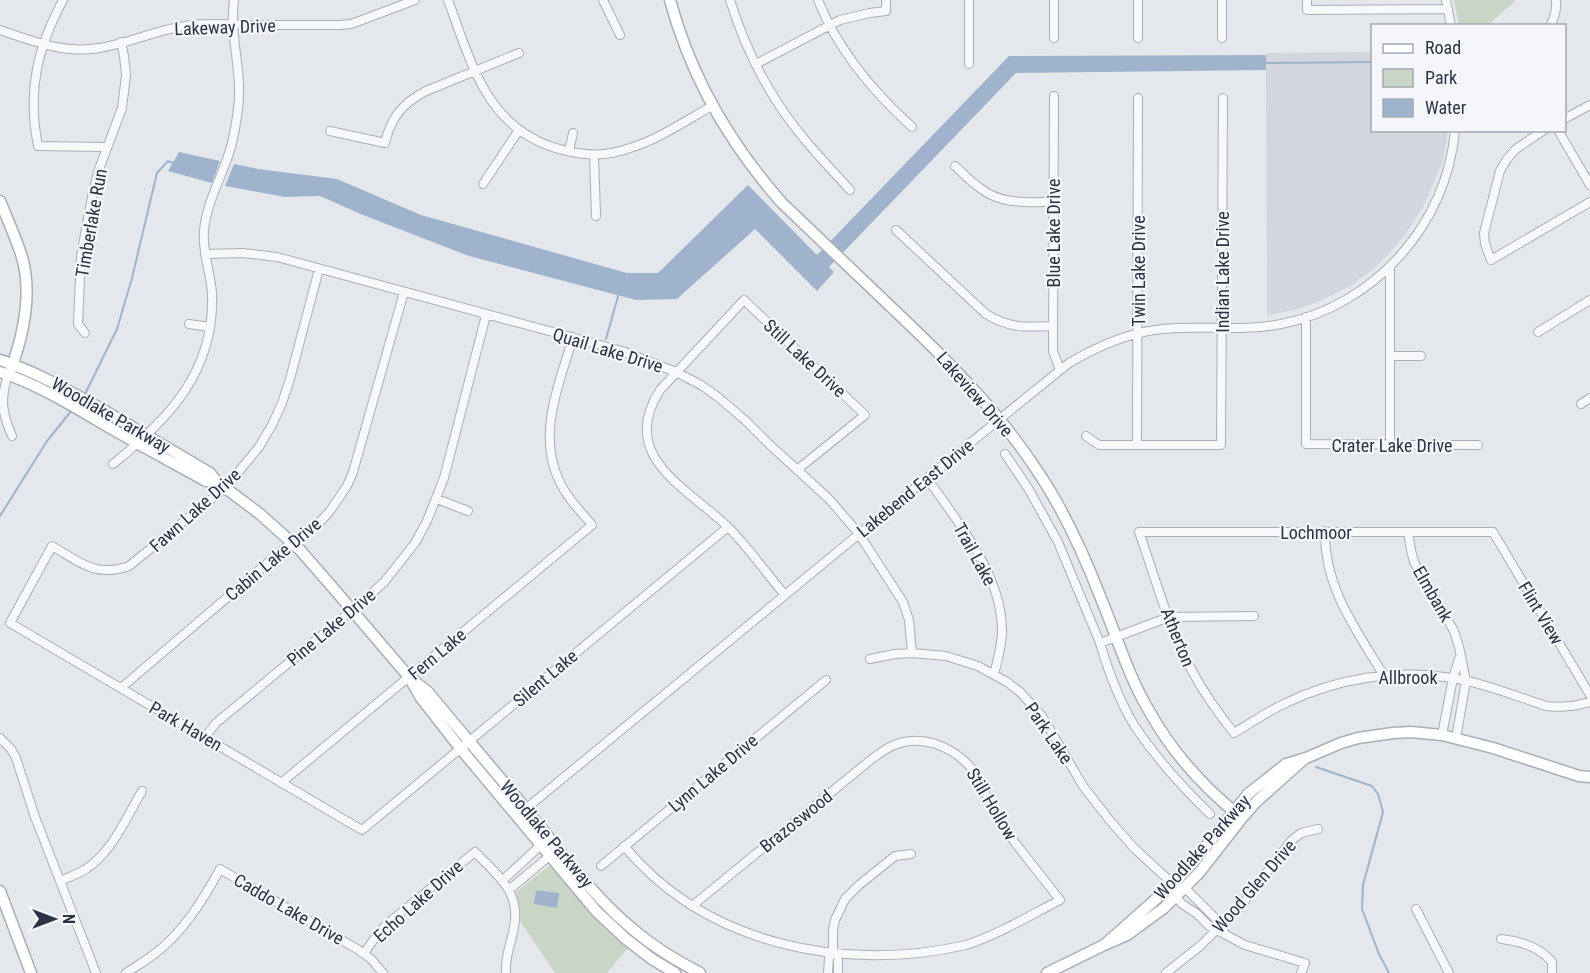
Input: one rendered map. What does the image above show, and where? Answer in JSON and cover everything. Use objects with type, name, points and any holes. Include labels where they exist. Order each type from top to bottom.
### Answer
[{"type":"street","points":[[63,0],[42,45],[34,84],[34,124],[38,146],[107,147]]},
{"type":"street","points":[[138,444],[186,390],[206,350],[210,327],[212,286],[204,231],[206,218],[229,153],[239,105],[240,81],[232,24],[234,0]]},
{"type":"street","name":"Lakeway Drive","points":[[0,30],[42,45],[86,50],[181,26],[351,24],[416,0]]},
{"type":"street","points":[[448,0],[474,70],[489,99],[519,130],[545,144],[594,155],[613,153],[632,148],[712,106]]},
{"type":"street","points":[[603,0],[620,35]]},
{"type":"street","name":"Lakeview Drive","points":[[670,0],[683,42],[702,89],[736,145],[766,184],[782,203],[940,353],[999,419],[1040,475],[1075,537],[1131,674],[1148,709],[1171,746],[1206,786],[1237,815]]},
{"type":"street","points":[[730,0],[743,36],[762,77],[795,127],[850,190]]},
{"type":"street","points":[[818,0],[839,45],[873,89],[912,127]]},
{"type":"street","points":[[756,64],[852,16],[886,11],[886,0]]},
{"type":"street","points":[[969,0],[969,64]]},
{"type":"street","points":[[1054,0],[1054,38]]},
{"type":"street","points":[[1138,0],[1138,38]]},
{"type":"street","points":[[1222,0],[1222,38]]},
{"type":"street","points":[[1551,24],[1555,17],[1556,0]]},
{"type":"street","points":[[1307,5],[1447,5],[1451,24]]},
{"type":"street","name":"Timberlake Run","points":[[85,333],[78,324],[81,256],[92,197],[107,147],[119,118],[124,94],[125,66],[121,42]]},
{"type":"street","points":[[330,131],[385,142],[388,128],[395,116],[413,99],[474,70],[519,53]]},
{"type":"street","name":"Blue Lake Drive","points":[[1054,96],[1053,351],[1059,370]]},
{"type":"street","name":"Twin Lake Drive","points":[[1137,444],[1138,98]]},
{"type":"street","name":"Indian Lake Drive","points":[[1137,444],[1221,445],[1222,98]]},
{"type":"street","points":[[1566,118],[1590,105]]},
{"type":"street","points":[[483,184],[519,130]]},
{"type":"street","name":"Lakebend East Drive","points":[[521,812],[1059,370],[1090,351],[1138,334],[1162,329],[1260,327],[1282,324],[1326,309],[1366,287],[1390,267],[1414,239],[1426,220],[1445,178],[1455,132]]},
{"type":"street","points":[[1542,132],[1516,149],[1500,171],[1484,233],[1491,260],[1590,202]]},
{"type":"street","points":[[1559,132],[1590,185]]},
{"type":"street","points":[[569,151],[573,133]]},
{"type":"street","points":[[594,155],[596,216]]},
{"type":"street","points":[[955,166],[977,186],[996,197],[1018,202],[1053,202]]},
{"type":"street","points":[[0,201],[22,255],[25,274],[26,311],[23,329],[13,364],[4,374],[1,397],[3,415],[12,436]]},
{"type":"street","points":[[896,230],[986,314],[1011,326],[1053,327]]},
{"type":"street","name":"Quail Lake Drive","points":[[206,254],[266,255],[319,269],[634,355],[676,372],[700,385],[746,421],[830,500],[859,534],[903,602],[909,620],[912,653]]},
{"type":"street","points":[[1390,267],[1390,445]]},
{"type":"street","name":"Fawn Lake Drive","points":[[10,623],[52,546],[88,567],[107,571],[129,566],[225,488],[259,447],[282,403],[319,269]]},
{"type":"street","name":"Cabin Lake Drive","points":[[121,688],[291,543],[320,523],[330,511],[347,486],[353,472],[404,292]]},
{"type":"street","name":"Still Lake Drive","points":[[676,372],[744,300],[865,415],[797,470]]},
{"type":"street","points":[[1538,332],[1590,300]]},
{"type":"street","name":"Pine Lake Drive","points":[[205,737],[216,723],[385,581],[415,543],[428,521],[444,478],[486,315]]},
{"type":"street","name":"Crater Lake Drive","points":[[1306,317],[1306,444],[1478,445]]},
{"type":"street","points":[[189,324],[210,327]]},
{"type":"street","name":"Fern Lake","points":[[281,783],[592,525],[566,494],[558,479],[549,441],[552,411],[573,337]]},
{"type":"street","points":[[1390,356],[1421,356]]},
{"type":"street","name":"Woodlake Parkway","points":[[0,360],[31,370],[76,394],[210,473],[216,481],[261,514],[334,589],[409,677],[428,692],[465,745],[554,852],[597,912],[626,939],[675,973]]},
{"type":"street","points":[[676,372],[660,390],[650,407],[646,426],[649,446],[658,464],[667,475],[728,527],[785,595]]},
{"type":"street","name":"Woodlake Parkway","points":[[4,374],[27,382],[65,402],[206,481],[216,481]]},
{"type":"street","points":[[1581,404],[1590,398]]},
{"type":"street","points":[[1086,436],[1099,445],[1137,444]]},
{"type":"street","name":"Woodlake Parkway","points":[[113,464],[138,444]]},
{"type":"street","points":[[1005,454],[1028,488],[1058,542],[1116,687],[1134,724],[1170,773],[1210,814]]},
{"type":"street","name":"Trail Lake","points":[[927,478],[965,533],[995,589],[1000,609],[1002,634],[994,674]]},
{"type":"street","points":[[437,499],[468,512]]},
{"type":"street","name":"Silent Lake","points":[[362,830],[728,527]]},
{"type":"street","points":[[1325,531],[1326,555],[1338,596],[1384,676]]},
{"type":"street","name":"Lochmoor","points":[[1139,532],[1493,532]]},
{"type":"street","name":"Atherton","points":[[1139,532],[1169,617],[1191,669],[1209,701],[1234,733]]},
{"type":"street","name":"Elmbank","points":[[1408,532],[1414,562],[1454,631],[1461,655],[1466,681],[1456,738]]},
{"type":"street","name":"Flint View","points":[[1493,532],[1590,695]]},
{"type":"street","points":[[1100,643],[1169,617],[1254,616]]},
{"type":"street","name":"Park Haven","points":[[10,623],[362,830]]},
{"type":"street","name":"Park Lake","points":[[870,658],[912,653],[946,656],[978,666],[1007,682],[1031,703],[1051,729],[1083,786],[1111,822],[1134,848],[1173,884],[1185,888]]},
{"type":"street","points":[[1442,735],[1453,678],[1461,655]]},
{"type":"street","name":"Allbrook","points":[[1234,733],[1285,703],[1309,693],[1342,682],[1384,676],[1423,675],[1453,678],[1546,706],[1564,708],[1590,702]]},
{"type":"street","name":"Lynn Lake Drive","points":[[601,866],[825,680]]},
{"type":"street","name":"Woodlake Parkway","points":[[1047,973],[1127,935],[1164,908],[1199,873],[1248,794],[1286,764],[1341,743],[1376,735],[1411,732],[1442,735],[1585,776],[1590,784]]},
{"type":"street","points":[[0,738],[16,758],[35,817],[96,973]]},
{"type":"street","name":"Still Hollow","points":[[838,959],[860,961],[896,959],[940,952],[990,936],[1060,900],[1004,827],[972,769],[965,761],[952,751],[938,745],[920,741],[904,742]]},
{"type":"street","name":"Brazoswood","points":[[692,906],[873,758],[890,747],[904,742]]},
{"type":"street","points":[[60,881],[81,872],[100,857],[142,791]]},
{"type":"street","name":"Woodlake Parkway","points":[[1104,945],[1173,884],[1237,815]]},
{"type":"street","name":"Wood Glen Drive","points":[[1166,973],[1222,930],[1291,841],[1301,833],[1318,829]]},
{"type":"street","points":[[506,973],[507,952],[516,920],[515,902],[502,881],[545,841]]},
{"type":"street","points":[[624,846],[655,879],[708,919],[757,941],[799,953],[831,954],[838,959],[838,973]]},
{"type":"street","name":"Echo Lake Drive","points":[[364,953],[380,931],[392,920],[475,852],[502,881]]},
{"type":"street","points":[[509,890],[554,852]]},
{"type":"street","name":"Woodlake Parkway","points":[[554,852],[633,930],[658,949],[700,973]]},
{"type":"street","points":[[828,973],[833,929],[844,900],[896,856],[911,854]]},
{"type":"street","points":[[524,861],[532,871]]},
{"type":"street","name":"Caddo Lake Drive","points":[[126,973],[155,954],[182,927],[201,902],[220,869],[364,953],[383,973]]},
{"type":"street","points":[[1173,884],[1176,897],[1209,926],[1222,930],[1245,945],[1305,963],[1301,973]]},
{"type":"street","points":[[1185,888],[1203,905],[1222,930]]},
{"type":"street","points":[[0,891],[32,973]]},
{"type":"street","points":[[1196,913],[1203,905]]},
{"type":"street","points":[[1416,909],[1449,973]]},
{"type":"street","points":[[1501,939],[1516,941],[1546,955],[1552,962],[1552,973]]},
{"type":"shaded area","points":[[1371,52],[1371,132],[1448,132],[1443,161],[1424,205],[1410,228],[1390,253],[1350,286],[1298,309],[1267,316],[1266,53]]},
{"type":"green space","points":[[1454,0],[1515,0],[1489,24],[1459,24]]},
{"type":"green space","points":[[551,864],[628,948],[607,973],[555,973],[520,921],[519,904],[515,893]]},
{"type":"water","points":[[1266,55],[1266,70],[1016,73],[829,267],[834,272],[817,291],[755,229],[677,299],[636,300],[469,256],[320,196],[285,197],[225,186],[234,164],[337,179],[421,215],[627,273],[658,273],[748,185],[817,255],[1009,56]]},
{"type":"water","points":[[179,152],[220,161],[212,183],[168,171]]},
{"type":"water","points":[[536,890],[559,893],[557,908],[534,904]]},
{"type":"waterway","points":[[1264,63],[1371,62]]},
{"type":"waterway","points":[[85,394],[117,329],[132,278],[157,173],[168,161],[175,164]]},
{"type":"waterway","points":[[606,339],[619,293]]},
{"type":"waterway","points":[[0,516],[47,441],[72,410]]},
{"type":"waterway","points":[[1316,767],[1372,786],[1378,794],[1383,812],[1363,885],[1362,909],[1379,954],[1389,973]]}]
